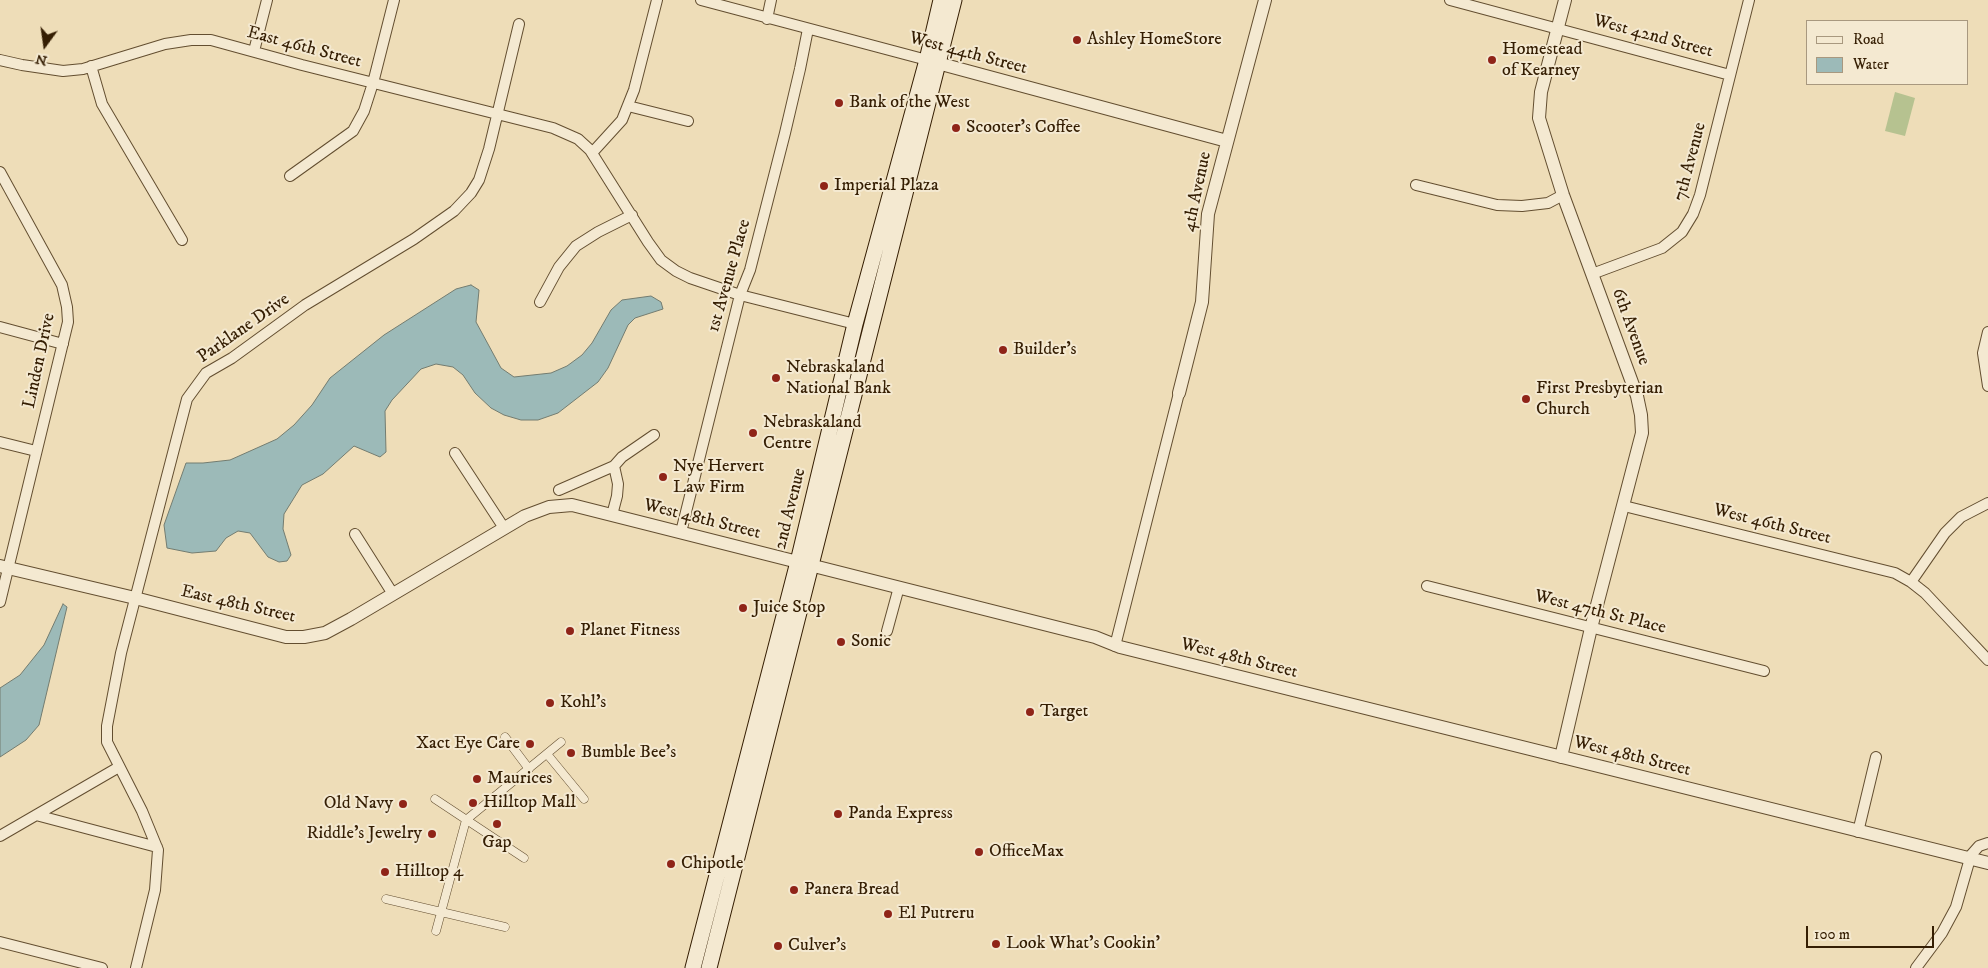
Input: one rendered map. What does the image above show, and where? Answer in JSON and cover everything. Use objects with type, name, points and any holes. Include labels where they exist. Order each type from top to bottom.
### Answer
[{"type":"main road","name":"2nd Avenue","points":[[708,968],[804,563],[932,62],[941,0]]},
{"type":"main road","name":"2nd Avenue","points":[[692,968],[804,563],[855,324],[932,62],[954,0]]},
{"type":"street","points":[[254,51],[267,0]]},
{"type":"street","points":[[290,176],[354,131],[364,111],[373,83],[394,0]]},
{"type":"street","points":[[657,0],[634,90],[628,106],[622,120],[592,153],[661,260],[676,271],[690,278],[740,295],[855,324]]},
{"type":"street","name":"West 44th Street","points":[[701,0],[1227,141]]},
{"type":"street","points":[[767,19],[771,0]]},
{"type":"street","name":"4th Avenue","points":[[1179,393],[1202,302],[1208,214],[1264,0]]},
{"type":"street","name":"West 42nd Street","points":[[1450,0],[1730,75]]},
{"type":"street","name":"6th Avenue","points":[[1561,757],[1642,433],[1641,415],[1636,396],[1563,195],[1538,118],[1541,92],[1565,0]]},
{"type":"street","name":"7th Avenue","points":[[1592,274],[1662,248],[1682,232],[1693,214],[1700,195],[1749,0]]},
{"type":"street","name":"Parklane Drive","points":[[136,968],[155,890],[158,870],[157,847],[142,811],[107,742],[107,726],[121,653],[187,399],[206,373],[232,358],[305,305],[414,239],[454,211],[471,193],[479,180],[498,114],[518,24]]},
{"type":"street","name":"1st Avenue Place","points":[[681,532],[740,295],[750,270],[770,194],[808,29]]},
{"type":"street","name":"East 46th Street","points":[[0,60],[63,72],[91,66],[164,44],[190,40],[210,40],[553,128],[578,139],[592,153]]},
{"type":"street","points":[[91,66],[102,104],[182,240]]},
{"type":"street","points":[[628,106],[688,121]]},
{"type":"street","name":"Linden Drive","points":[[0,173],[62,285],[68,307],[68,322],[63,344],[5,567],[0,602]]},
{"type":"street","points":[[1416,185],[1497,205],[1522,206],[1548,203],[1563,195]]},
{"type":"street","points":[[540,302],[559,267],[576,246],[598,232],[632,215]]},
{"type":"street","points":[[0,327],[63,344]]},
{"type":"street","points":[[1988,332],[1983,353],[1988,386]]},
{"type":"street","points":[[1115,646],[1179,393]]},
{"type":"street","points":[[559,490],[614,466],[622,457],[654,435]]},
{"type":"street","points":[[0,442],[36,451]]},
{"type":"street","points":[[455,453],[504,528]]},
{"type":"street","points":[[612,515],[618,484],[614,466]]},
{"type":"street","points":[[1911,582],[1945,533],[1961,517],[1988,503]]},
{"type":"street","name":"West 48th Street","points":[[504,528],[525,516],[549,507],[572,505],[1095,637],[1115,646],[1988,863]]},
{"type":"street","name":"West 46th Street","points":[[1624,506],[1895,573],[1925,593],[1988,660]]},
{"type":"street","name":"East 48th Street","points":[[5,567],[286,637],[325,633],[504,528]]},
{"type":"street","points":[[355,534],[393,594]]},
{"type":"street","name":"West 47th St Place","points":[[1427,586],[1764,671]]},
{"type":"street","points":[[887,631],[899,587]]},
{"type":"street","points":[[504,737],[529,769]]},
{"type":"street","points":[[436,931],[466,820],[562,742]]},
{"type":"street","points":[[547,754],[584,799]]},
{"type":"street","points":[[1858,832],[1876,757]]},
{"type":"street","points":[[0,836],[119,767]]},
{"type":"street","points":[[435,799],[524,858]]},
{"type":"street","points":[[36,815],[157,847]]},
{"type":"street","points":[[1916,968],[1942,933],[1952,914],[1959,898],[1969,859],[1979,846],[1988,843]]},
{"type":"street","points":[[386,899],[505,927]]},
{"type":"street","points":[[0,942],[102,968]]},
{"type":"green space","points":[[1895,92],[1915,98],[1905,136],[1885,131]]},
{"type":"water","points":[[471,285],[479,290],[476,322],[501,368],[514,377],[551,373],[567,366],[582,355],[592,343],[611,310],[622,300],[651,296],[661,302],[663,309],[635,318],[628,325],[608,368],[598,382],[558,413],[538,420],[521,420],[504,415],[491,408],[475,393],[463,375],[453,367],[436,364],[421,369],[392,400],[385,411],[386,452],[380,457],[354,446],[323,474],[302,485],[284,514],[283,529],[291,555],[287,561],[279,562],[268,557],[250,533],[238,531],[226,538],[216,551],[192,553],[167,548],[164,525],[186,463],[230,460],[277,439],[294,425],[312,405],[330,378],[384,335],[456,289]]},
{"type":"water","points":[[63,604],[67,607],[39,725],[26,740],[0,757],[0,688],[20,675],[44,645]]},
{"type":"place","name":"Ashley HomeStore","points":[[1077,40]]},
{"type":"place","name":"Homestead of Kearney","points":[[1492,60]]},
{"type":"place","name":"Bank of the West","points":[[839,103]]},
{"type":"place","name":"Scooter's Coffee","points":[[956,128]]},
{"type":"place","name":"Imperial Plaza","points":[[824,186]]},
{"type":"place","name":"Builder's","points":[[1003,350]]},
{"type":"place","name":"Nebraskaland National Bank","points":[[776,378]]},
{"type":"place","name":"First Presbyterian Church","points":[[1526,399]]},
{"type":"place","name":"Nebraskaland Centre","points":[[753,433]]},
{"type":"place","name":"Nye Hervert Law Firm","points":[[663,477]]},
{"type":"place","name":"Juice Stop","points":[[743,608]]},
{"type":"place","name":"Planet Fitness","points":[[570,631]]},
{"type":"place","name":"Sonic","points":[[841,642]]},
{"type":"place","name":"Kohl's","points":[[550,703]]},
{"type":"place","name":"Target","points":[[1030,712]]},
{"type":"place","name":"Xact Eye Care","points":[[530,744]]},
{"type":"place","name":"Bumble Bee's","points":[[571,753]]},
{"type":"place","name":"Maurices","points":[[477,779]]},
{"type":"place","name":"Hilltop Mall","points":[[473,803]]},
{"type":"place","name":"Old Navy","points":[[403,804]]},
{"type":"place","name":"Panda Express","points":[[838,814]]},
{"type":"place","name":"Gap","points":[[497,824]]},
{"type":"place","name":"Riddle's Jewelry","points":[[432,834]]},
{"type":"place","name":"OfficeMax","points":[[979,852]]},
{"type":"place","name":"Chipotle","points":[[671,864]]},
{"type":"place","name":"Hilltop 4","points":[[385,872]]},
{"type":"place","name":"Panera Bread","points":[[794,890]]},
{"type":"place","name":"El Putreru","points":[[888,914]]},
{"type":"place","name":"Look What's Cookin'","points":[[996,944]]},
{"type":"place","name":"Culver's","points":[[778,946]]}]
